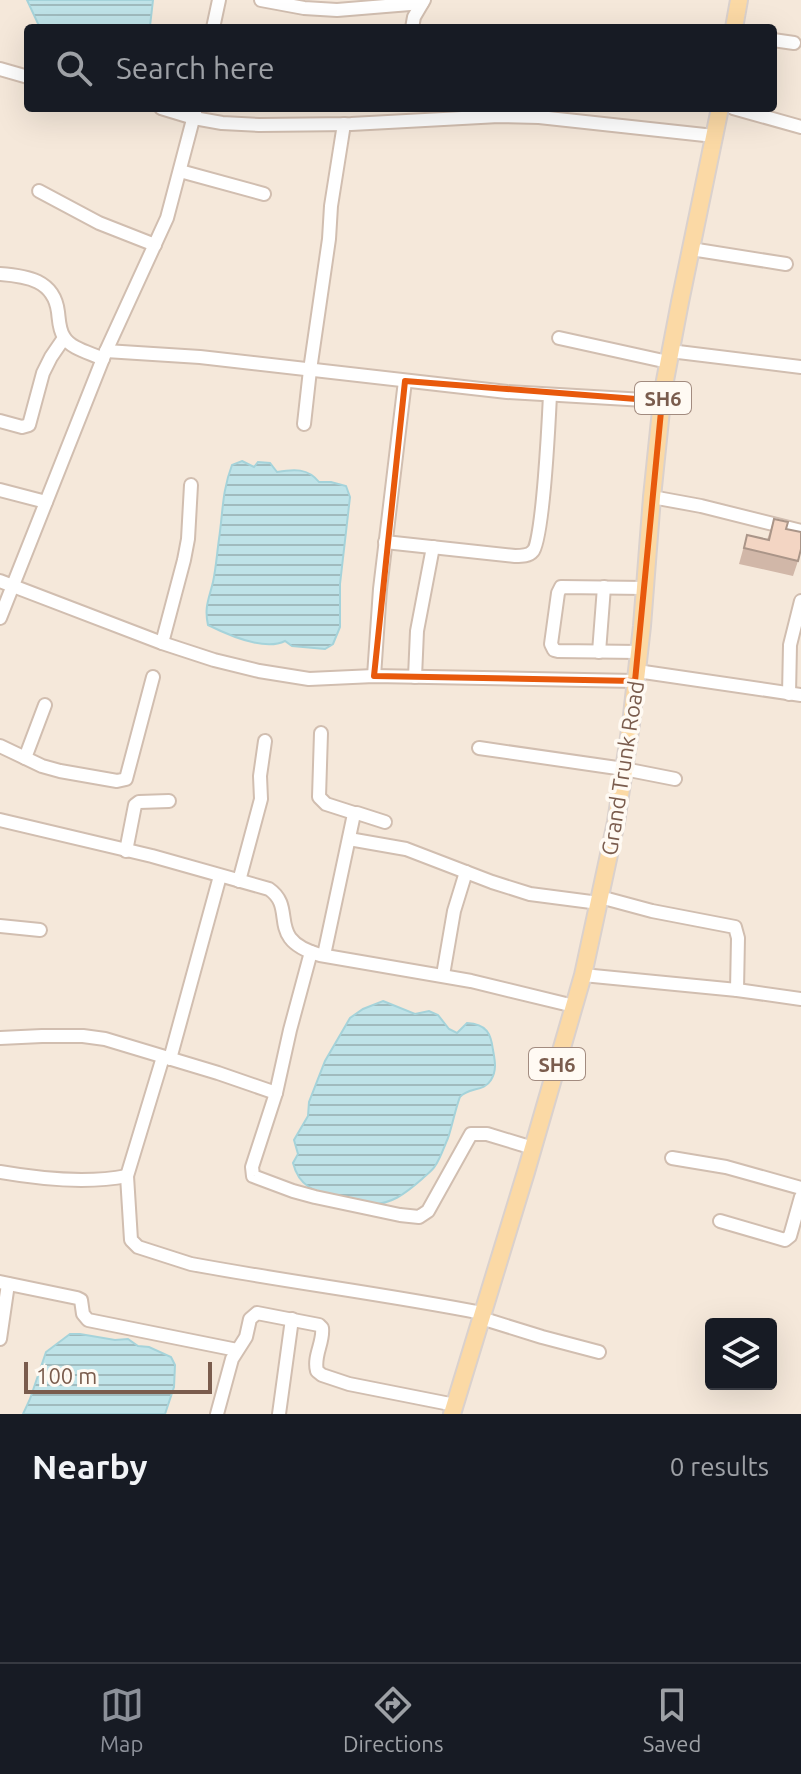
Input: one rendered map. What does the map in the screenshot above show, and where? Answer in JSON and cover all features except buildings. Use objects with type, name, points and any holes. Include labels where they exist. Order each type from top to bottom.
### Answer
[{"type":"main road","points":[[735,24],[739,0]]},
{"type":"main road","name":"Grand Trunk Road","points":[[454,1410],[583,975],[616,822],[639,652],[662,401],[719,112]]},
{"type":"street","points":[[214,24],[219,0]]},
{"type":"street","points":[[261,0],[352,10],[423,2]]},
{"type":"street","points":[[413,24],[423,2]]},
{"type":"street","points":[[777,41],[794,43]]},
{"type":"street","points":[[0,69],[24,76]]},
{"type":"street","points":[[747,112],[801,127]]},
{"type":"street","points":[[3,612],[104,355],[167,218],[195,113],[222,123],[259,125],[344,124],[407,115],[539,117],[714,136]]},
{"type":"street","points":[[304,424],[344,124]]},
{"type":"street","points":[[180,171],[264,194]]},
{"type":"street","points":[[39,191],[99,223],[155,245]]},
{"type":"street","points":[[691,249],[786,264]]},
{"type":"street","points":[[0,274],[36,280],[57,301],[64,338],[71,345],[104,355],[200,357],[550,395],[662,401]]},
{"type":"street","points":[[0,421],[22,427],[29,425],[43,373],[64,338]]},
{"type":"street","points":[[559,338],[669,357],[801,367]]},
{"type":"street","points":[[374,676],[380,589],[405,381]]},
{"type":"street","points":[[385,542],[515,556],[533,552],[541,518],[550,395]]},
{"type":"street","points":[[162,643],[186,550],[191,485]]},
{"type":"street","points":[[0,490],[46,502]]},
{"type":"street","points":[[652,497],[801,531]]},
{"type":"street","points":[[415,677],[417,631],[433,547]]},
{"type":"street","points":[[0,581],[214,660],[309,679],[374,676],[566,679],[635,687],[795,694],[790,645],[801,601]]},
{"type":"street","points":[[639,652],[554,650],[551,644],[559,589],[565,586],[645,588]]},
{"type":"street","points":[[599,652],[604,587]]},
{"type":"street","points":[[565,651],[566,679]]},
{"type":"street","points":[[0,746],[60,771],[117,781],[126,779],[153,677]]},
{"type":"street","points":[[25,758],[45,705]]},
{"type":"street","points":[[321,733],[321,802],[385,822]]},
{"type":"street","points":[[239,881],[261,799],[260,776],[265,741]]},
{"type":"street","points":[[479,748],[675,779]]},
{"type":"street","points":[[126,851],[135,805],[139,802],[169,801]]},
{"type":"street","points":[[354,813],[317,954],[290,1030],[276,1093],[252,1167],[253,1176],[293,1191],[419,1217],[425,1214],[471,1134],[487,1134],[533,1148]]},
{"type":"street","points":[[0,820],[269,889],[280,900],[285,930],[290,939],[297,946],[317,954],[443,975],[574,1006]]},
{"type":"street","points":[[349,839],[406,849],[530,894],[599,900],[735,927],[738,938],[737,990]]},
{"type":"street","points":[[443,975],[454,911],[466,872]]},
{"type":"street","points":[[220,876],[127,1176],[133,1244],[191,1264],[403,1298],[482,1315],[542,1337],[599,1352]]},
{"type":"street","points":[[0,926],[40,930]]},
{"type":"street","points":[[583,975],[801,999]]},
{"type":"street","points":[[0,1038],[83,1036],[123,1044],[276,1093]]},
{"type":"street","points":[[672,1158],[726,1167],[801,1188]]},
{"type":"street","points":[[0,1172],[61,1178],[127,1176]]},
{"type":"street","points":[[720,1221],[785,1240],[790,1236],[801,1197]]},
{"type":"street","points":[[0,1339],[4,1283],[77,1298],[81,1300],[83,1314],[88,1320],[237,1350]]},
{"type":"street","points":[[217,1414],[232,1359],[246,1337],[250,1319],[257,1313],[319,1325],[323,1335],[315,1364],[322,1375],[454,1410]]},
{"type":"street","points":[[279,1414],[292,1319]]},
{"type":"highlighted area","points":[[405,381],[662,401],[635,681],[374,676]]},
{"type":"shaded area","points":[[0,0],[801,0],[801,1414],[0,1414]]},
{"type":"water","points":[[27,0],[153,0],[150,24],[38,24]]},
{"type":"water","points":[[242,461],[254,467],[258,462],[270,463],[277,472],[300,471],[310,474],[319,482],[346,486],[350,497],[340,584],[340,627],[333,644],[325,649],[292,646],[285,641],[277,644],[257,643],[208,625],[207,608],[226,484],[232,465]]},
{"type":"water","points":[[383,1001],[415,1014],[429,1011],[438,1015],[449,1029],[457,1033],[467,1023],[483,1028],[491,1039],[495,1069],[488,1084],[460,1097],[448,1138],[432,1170],[397,1198],[383,1203],[364,1204],[322,1193],[304,1183],[293,1163],[298,1154],[294,1140],[308,1116],[309,1102],[325,1061],[350,1018]]},
{"type":"water","points":[[70,1334],[128,1339],[138,1346],[149,1347],[171,1357],[175,1365],[174,1387],[165,1414],[23,1414],[46,1352]]}]
